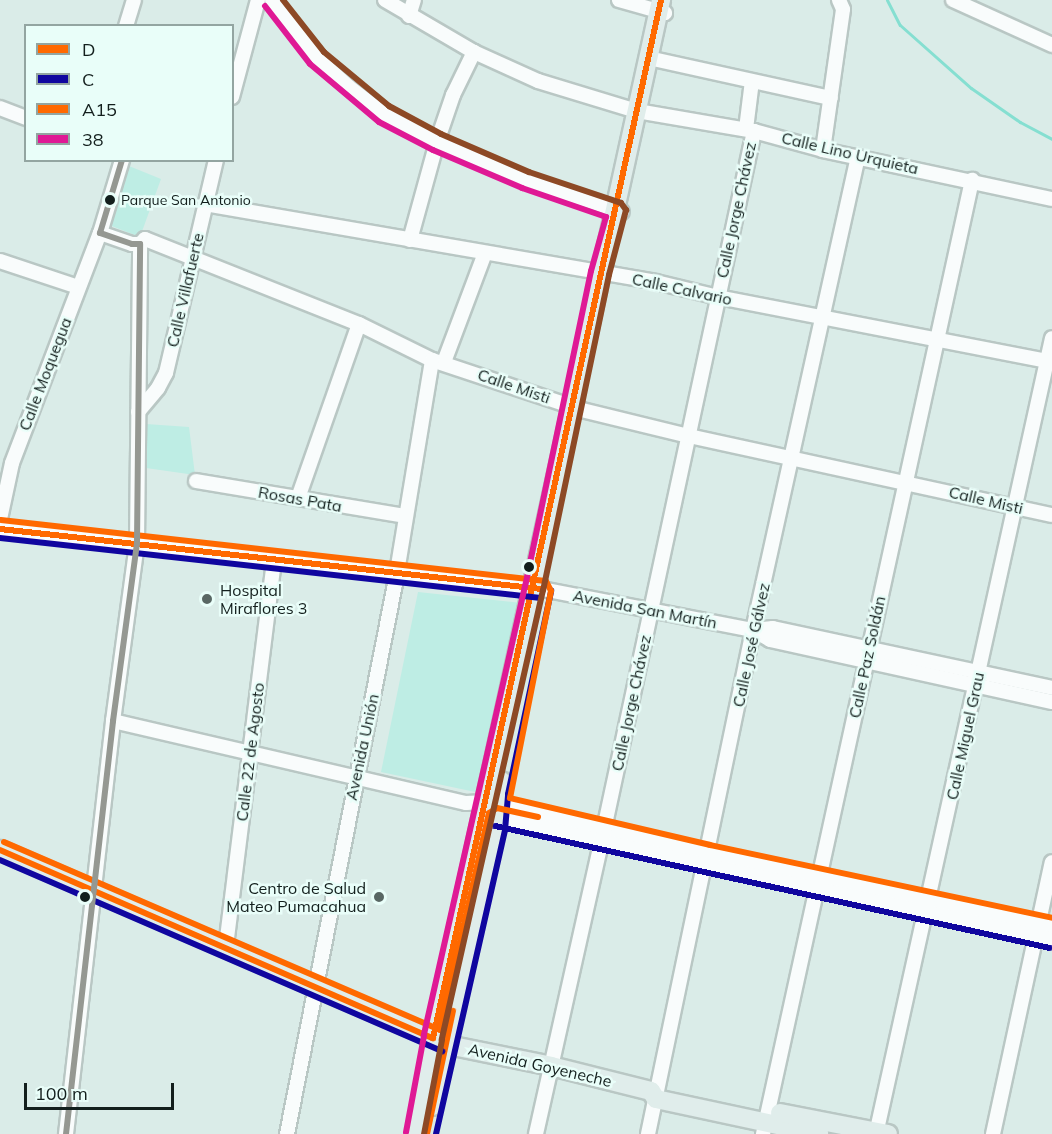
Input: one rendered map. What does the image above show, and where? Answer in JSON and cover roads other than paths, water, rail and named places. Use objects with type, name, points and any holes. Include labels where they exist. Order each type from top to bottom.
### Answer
[{"type":"main road","points":[[640,112],[663,6]]},
{"type":"main road","points":[[416,1134],[440,1040],[488,808],[578,409],[604,274],[663,6]]},
{"type":"main road","name":"Avenida Goyeneche","points":[[0,850],[315,984],[440,1040],[819,1134]]},
{"type":"main road","points":[[427,1134],[440,1040]]},
{"type":"main road","name":"Avenida Goyeneche","points":[[766,1122],[880,1133]]},
{"type":"street","points":[[127,24],[134,0]]},
{"type":"street","points":[[234,90],[258,0]]},
{"type":"street","points":[[272,0],[317,58],[384,114],[437,142],[526,180],[619,212]]},
{"type":"street","name":"Calle Lino Urquieta","points":[[385,0],[474,52],[538,81],[640,112],[750,130],[823,150],[972,180],[1052,199]]},
{"type":"street","points":[[409,16],[414,0]]},
{"type":"street","points":[[619,0],[663,6]]},
{"type":"street","points":[[823,150],[843,9],[839,0]]},
{"type":"street","points":[[953,0],[980,6],[1052,45]]},
{"type":"street","points":[[410,240],[437,142],[453,95],[474,52]]},
{"type":"street","points":[[653,59],[831,98]]},
{"type":"street","name":"Calle Jorge Chávez","points":[[536,1134],[603,836],[718,297],[750,130],[752,81]]},
{"type":"street","points":[[0,108],[24,117]]},
{"type":"street","name":"Calle José Gálvez","points":[[648,1134],[655,1092],[707,860],[753,630],[858,156]]},
{"type":"street","name":"Calle Moquegua","points":[[0,519],[12,463],[100,233],[121,162]]},
{"type":"street","name":"Calle Villafuerte","points":[[138,412],[158,388],[166,373],[215,162]]},
{"type":"street","name":"Calle Paz Soldán","points":[[766,1122],[972,180]]},
{"type":"street","name":"Calle Calvario","points":[[204,204],[656,282],[718,297],[937,338],[1050,362]]},
{"type":"street","name":"Calle Misti","points":[[100,233],[132,244],[140,243],[145,239],[192,256],[359,324],[438,361],[578,409],[689,436],[1052,515]]},
{"type":"street","points":[[66,1134],[113,721],[137,543],[140,243]]},
{"type":"street","name":"Avenida Unión","points":[[287,1134],[397,571],[405,516],[438,361],[485,253]]},
{"type":"street","points":[[0,261],[78,287]]},
{"type":"street","points":[[298,498],[359,324]]},
{"type":"street","name":"Calle Miguel Grau","points":[[880,1133],[979,671],[1050,362],[1052,338]]},
{"type":"street","name":"Rosas Pata","points":[[196,481],[405,516]]},
{"type":"street","name":"Avenida San Martín","points":[[0,529],[538,588],[651,608],[753,630],[772,628],[869,646],[1052,688]]},
{"type":"street","name":"Calle 22 de Agosto","points":[[226,946],[274,558]]},
{"type":"street","name":"Avenida San Martín","points":[[753,630],[770,640],[1052,702]]},
{"type":"street","points":[[113,721],[250,751],[707,860],[1043,929],[1052,939]]},
{"type":"street","points":[[993,1134],[1043,929],[1052,862]]},
{"type":"waterway","points":[[887,0],[900,25],[971,88],[1020,122],[1052,139]]},
{"type":"place","name":"Parque San Antonio","points":[[110,200]]},
{"type":"place","name":"Hospital Miraflores 3","points":[[207,599]]},
{"type":"place","name":"Centro de Salud Mateo Pumacahua","points":[[379,897]]}]
